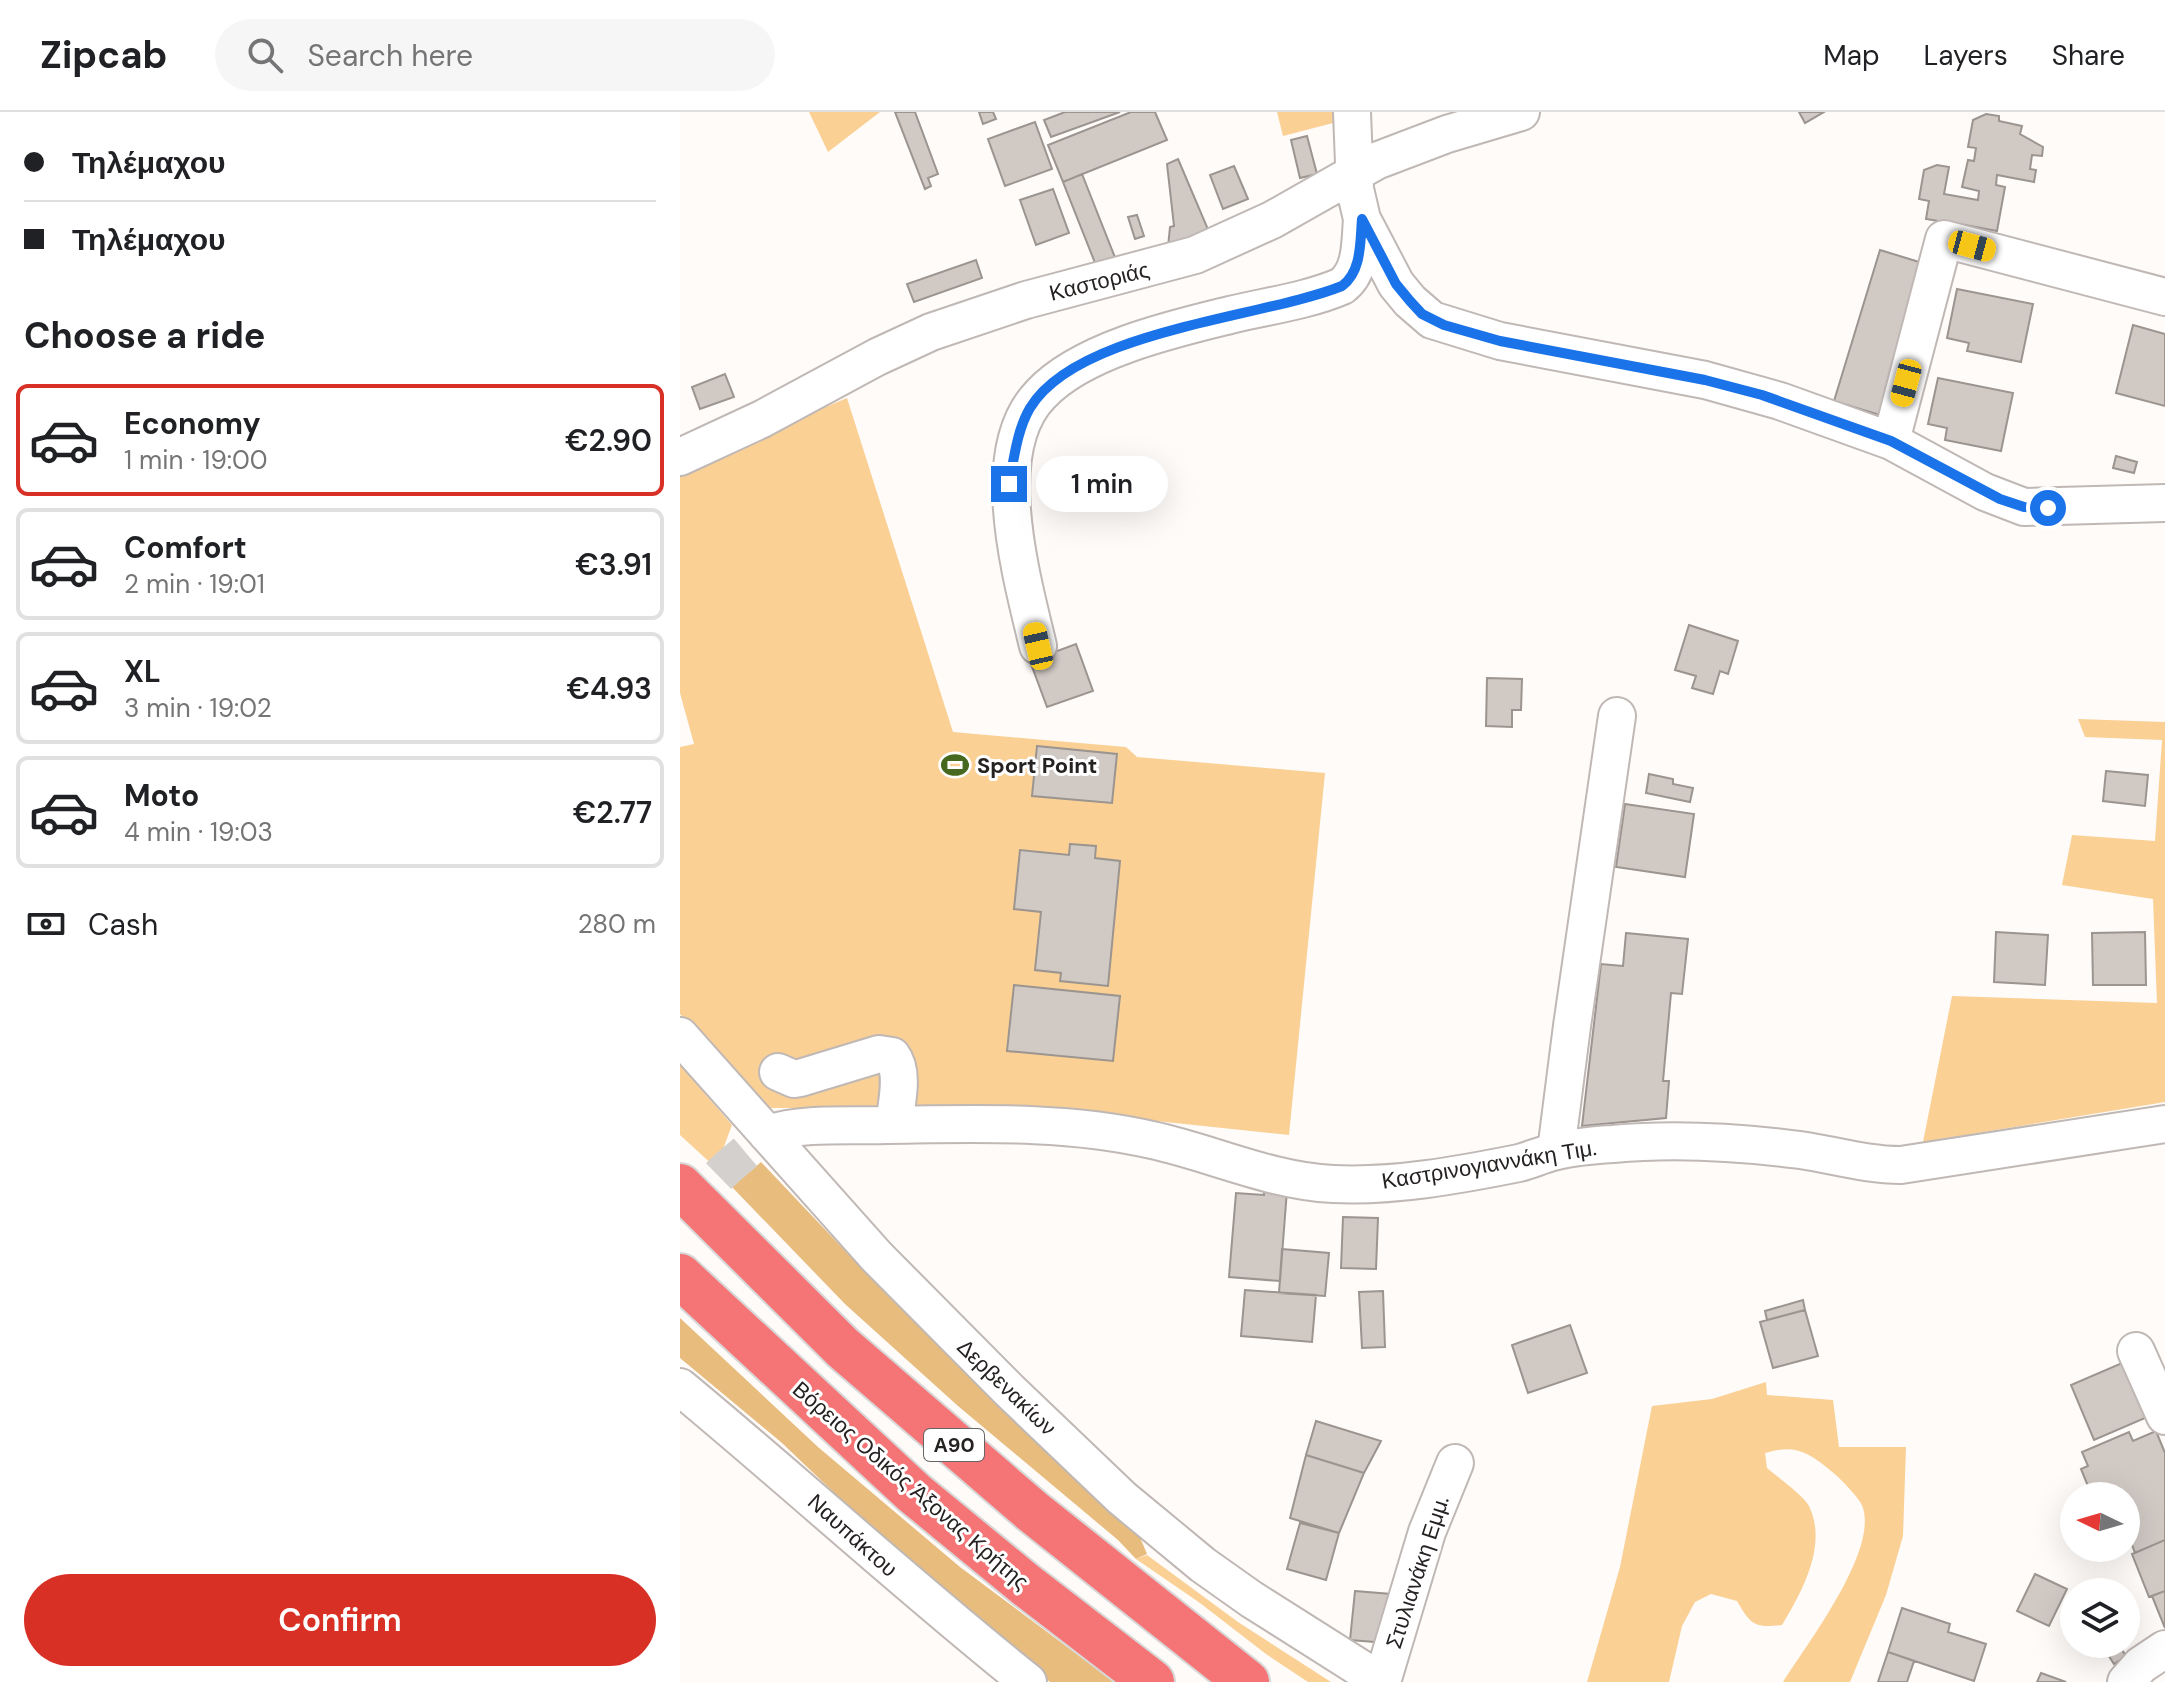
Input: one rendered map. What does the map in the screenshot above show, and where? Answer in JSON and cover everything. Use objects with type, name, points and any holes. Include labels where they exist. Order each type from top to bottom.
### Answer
[{"type":"highway","name":"Α90","points":[[680,1186],[843,1348],[1032,1511],[1247,1682]]},
{"type":"highway","name":"Βόρειος Οδικός Άξονας Κρήτης","points":[[680,1276],[914,1493],[1152,1682]]},
{"type":"street","points":[[1038,646],[1016,550],[1009,484],[1028,410],[1039,395],[1090,359],[1186,326],[1342,286],[1349,281],[1356,267],[1362,219],[1354,172],[1352,112]]},
{"type":"street","name":"Καστοριάς","points":[[680,457],[762,419],[877,357],[931,332],[1026,300],[1195,255],[1272,220],[1354,172],[1404,149],[1521,112]]},
{"type":"street","points":[[1362,219],[1396,284],[1422,314],[1444,325],[1500,341],[1648,368],[1743,390],[1813,411],[1891,441],[1985,492],[2024,507],[2165,503]]},
{"type":"street","points":[[1891,441],[1944,239],[2165,297]]},
{"type":"street","points":[[1556,1151],[1617,716]]},
{"type":"street","name":"Δερβενακίων","points":[[680,1036],[877,1257],[1122,1498],[1203,1565],[1287,1624],[1382,1682]]},
{"type":"street","points":[[778,1072],[794,1079],[866,1057],[879,1054],[892,1056],[899,1076],[894,1125]]},
{"type":"street","name":"Καστρινογιαννάκη Τιμ.","points":[[767,1134],[788,1129],[894,1125],[1019,1126],[1126,1135],[1169,1144],[1271,1174],[1333,1184],[1458,1173],[1522,1162],[1556,1151],[1643,1142],[1729,1143],[1802,1151],[1865,1163],[1901,1165],[2165,1124]]},
{"type":"street","points":[[2136,1351],[2165,1416]]},
{"type":"street","name":"Ναυπάκτου","points":[[680,1387],[780,1469],[894,1572],[1028,1682]]},
{"type":"street","name":"Στυλιανάκη Εμμ.","points":[[1382,1682],[1427,1532],[1455,1463]]},
{"type":"street","points":[[2126,1682],[2141,1665],[2165,1649]]},
{"type":"shaded area","points":[[809,112],[880,112],[828,152]]},
{"type":"shaded area","points":[[1277,112],[1337,112],[1337,122],[1283,136]]},
{"type":"shaded area","name":"Sport Point","points":[[847,398],[953,732],[1126,747],[1137,757],[1325,773],[1289,1135],[1109,1116],[938,1108],[763,1108],[680,1014],[680,747],[694,744],[680,693],[680,468]]},
{"type":"shaded area","points":[[2078,719],[2165,722],[2165,1102],[1923,1142],[1952,996],[2157,1003],[2153,899],[2062,885],[2072,835],[2155,841],[2162,740],[2085,737]]},
{"type":"shaded area","points":[[680,1065],[732,1125],[716,1168],[680,1135]]},
{"type":"shaded area","points":[[761,1162],[889,1297],[1134,1523],[1147,1554],[1136,1559],[1118,1540],[958,1406],[845,1304],[732,1187]]},
{"type":"shaded area","points":[[680,1318],[818,1447],[960,1567],[1114,1682],[1050,1682],[914,1569],[782,1443],[680,1358]]},
{"type":"shaded area","points":[[1766,1382],[1767,1395],[1833,1400],[1839,1447],[1906,1447],[1903,1536],[1886,1595],[1850,1682],[1783,1682],[1837,1598],[1860,1549],[1865,1527],[1861,1504],[1839,1478],[1808,1455],[1785,1449],[1765,1453],[1767,1468],[1809,1506],[1816,1536],[1810,1568],[1782,1625],[1754,1623],[1737,1601],[1711,1594],[1695,1602],[1682,1626],[1669,1682],[1587,1682],[1620,1567],[1652,1406],[1712,1399]]},
{"type":"shaded area","points":[[1147,1555],[1238,1622],[1331,1682],[1308,1682],[1266,1654],[1136,1559]]},
{"type":"building","points":[[895,112],[915,112],[938,174],[928,178],[931,186],[925,189]]},
{"type":"building","points":[[979,112],[993,112],[996,119],[983,124]]},
{"type":"building","points":[[1065,112],[1120,112],[1051,137],[1044,120]]},
{"type":"building","points":[[1131,112],[1155,112],[1167,140],[1063,182],[1048,145]]},
{"type":"building","points":[[1799,112],[1824,112],[1805,123]]},
{"type":"building","points":[[1986,114],[1999,116],[1999,121],[2022,126],[2020,134],[2043,147],[2042,156],[2032,155],[2030,169],[2036,170],[2034,182],[1997,175],[1996,185],[2005,187],[1997,231],[1959,224],[1958,230],[1944,222],[1926,219],[1929,201],[1919,199],[1924,170],[1937,165],[1949,167],[1944,194],[1978,200],[1979,191],[1962,187],[1968,160],[1974,161],[1976,148],[1968,147],[1973,120]]},
{"type":"building","points":[[1035,122],[1052,169],[1005,186],[988,139]]},
{"type":"building","points":[[1307,136],[1317,174],[1300,178],[1291,140]]},
{"type":"building","points":[[1178,159],[1210,234],[1168,247],[1170,227],[1174,226],[1167,164]]},
{"type":"building","points":[[1234,166],[1248,199],[1223,209],[1210,175]]},
{"type":"building","points":[[1082,174],[1118,265],[1099,273],[1063,182]]},
{"type":"building","points":[[1053,189],[1069,233],[1036,245],[1020,200]]},
{"type":"building","points":[[1137,215],[1144,236],[1135,239],[1128,217]]},
{"type":"building","points":[[1880,250],[1929,265],[1883,416],[1834,401]]},
{"type":"building","points":[[976,260],[982,278],[914,302],[907,284]]},
{"type":"building","points":[[1957,289],[2033,304],[2021,362],[1967,351],[1969,343],[1947,338]]},
{"type":"building","points":[[2133,325],[2165,334],[2165,406],[2116,393]]},
{"type":"building","points":[[725,374],[734,397],[700,409],[692,387]]},
{"type":"building","points":[[1938,378],[2013,393],[2001,451],[1945,440],[1947,428],[1928,424]]},
{"type":"building","points":[[2116,456],[2137,462],[2134,473],[2113,468]]},
{"type":"building","points":[[1689,625],[1738,641],[1728,674],[1720,671],[1713,694],[1692,688],[1696,676],[1675,670]]},
{"type":"building","points":[[1076,644],[1093,691],[1047,707],[1030,661]]},
{"type":"building","points":[[1487,678],[1522,679],[1521,710],[1512,710],[1512,727],[1486,726]]},
{"type":"building","points":[[1037,746],[1117,754],[1112,803],[1032,796]]},
{"type":"building","points":[[2106,771],[2148,775],[2145,806],[2103,801]]},
{"type":"building","points":[[1649,774],[1673,779],[1673,784],[1693,788],[1690,802],[1646,793]]},
{"type":"building","points":[[1625,804],[1694,814],[1685,877],[1616,867]]},
{"type":"building","points":[[1070,844],[1096,846],[1095,858],[1120,861],[1108,986],[1060,981],[1061,973],[1035,970],[1041,912],[1014,909],[1020,850],[1069,855]]},
{"type":"building","points":[[1996,932],[2048,935],[2045,985],[1994,982]]},
{"type":"building","points":[[2145,932],[2146,985],[2093,985],[2092,933]]},
{"type":"building","points":[[1626,933],[1688,939],[1682,994],[1671,993],[1663,1081],[1669,1081],[1666,1118],[1582,1126],[1601,964],[1623,966]]},
{"type":"building","points":[[1014,985],[1120,996],[1113,1061],[1007,1051]]},
{"type":"building","points":[[1264,1189],[1287,1190],[1280,1281],[1229,1277],[1236,1193],[1264,1195]]},
{"type":"building","points":[[1343,1217],[1378,1218],[1376,1269],[1341,1268]]},
{"type":"building","points":[[1282,1249],[1329,1253],[1325,1296],[1279,1293]]},
{"type":"building","points":[[1245,1290],[1316,1295],[1312,1342],[1241,1336]]},
{"type":"building","points":[[1383,1291],[1385,1347],[1362,1348],[1359,1292]]},
{"type":"building","points":[[1803,1300],[1805,1310],[1767,1320],[1765,1311]]},
{"type":"building","points":[[1805,1310],[1818,1356],[1773,1368],[1760,1322]]},
{"type":"building","points":[[1570,1325],[1587,1373],[1528,1393],[1512,1345]]},
{"type":"building","points":[[2129,1360],[2152,1415],[2094,1440],[2071,1385]]},
{"type":"building","points":[[1316,1421],[1381,1441],[1364,1473],[1306,1455]]},
{"type":"building","points":[[2156,1431],[2165,1453],[2165,1540],[2140,1551],[2140,1482],[2086,1482],[2081,1469],[2088,1466],[2082,1452],[2129,1432],[2133,1441]]},
{"type":"building","points":[[1306,1455],[1364,1473],[1339,1533],[1290,1518]]},
{"type":"building","points":[[1300,1523],[1339,1533],[1326,1580],[1287,1569]]},
{"type":"building","points":[[2165,1540],[2165,1591],[2149,1597],[2135,1562],[2140,1562],[2140,1551]]},
{"type":"building","points":[[2035,1574],[2060,1586],[2060,1603],[2049,1626],[2017,1611]]},
{"type":"building","points":[[1355,1591],[1391,1594],[1387,1643],[1350,1640]]},
{"type":"building","points":[[2165,1591],[2165,1628],[2152,1596]]},
{"type":"building","points":[[1902,1608],[1950,1624],[1948,1632],[1986,1644],[1974,1681],[1888,1652]]},
{"type":"building","points":[[1888,1652],[1914,1661],[1907,1682],[1878,1682]]},
{"type":"building","points":[[2041,1673],[2066,1682],[2037,1682]]},
{"type":"tunnel","points":[[680,1214],[767,1134]]},
{"type":"place","name":"Sport Point","points":[[955,765]]},
{"type":"route","points":[[1009,484],[1028,410],[1052,383],[1090,359],[1186,326],[1342,286],[1352,277],[1356,267],[1362,219],[1396,284],[1422,314],[1432,320],[1500,341],[1705,380],[1762,395],[1891,441],[2000,499],[2024,507],[2048,508]]}]
